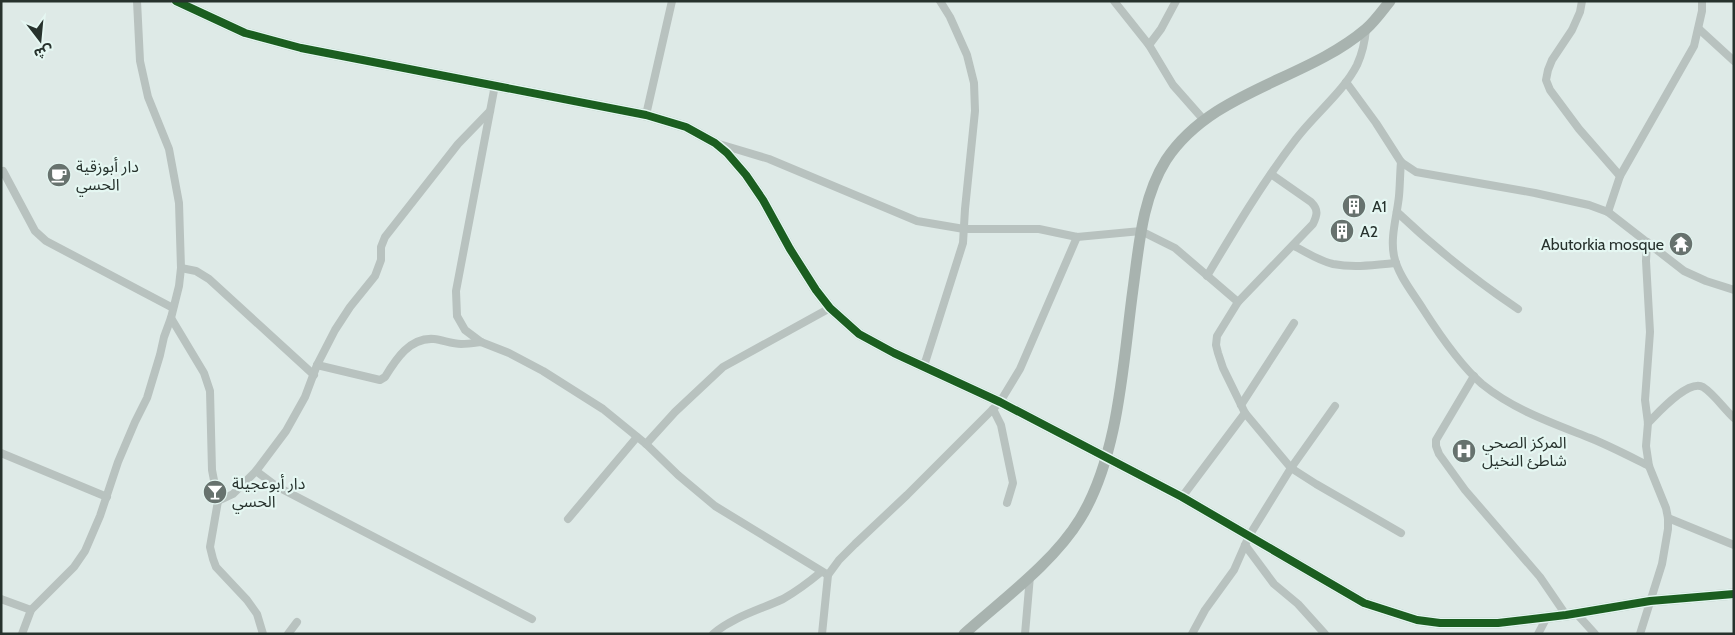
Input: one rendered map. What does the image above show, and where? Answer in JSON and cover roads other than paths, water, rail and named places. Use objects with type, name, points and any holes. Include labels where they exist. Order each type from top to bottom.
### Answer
[{"type":"street","points":[[22,634],[32,610],[74,567],[85,551],[131,430],[147,398],[179,286],[181,268],[180,203],[169,149],[148,97],[140,61],[137,1]]},
{"type":"street","points":[[176,1],[245,33],[301,48],[646,115],[686,127],[715,143],[727,153],[746,175],[763,200],[790,249],[816,290],[830,308],[859,334],[924,366],[997,406],[1107,458],[1182,497],[1247,541],[1364,602],[1417,620],[1440,623],[1498,623],[1571,614],[1650,601],[1734,594]]},
{"type":"street","points":[[646,115],[672,1]]},
{"type":"street","points":[[924,366],[963,242],[975,111],[974,83],[967,56],[957,29],[940,1]]},
{"type":"street","points":[[1114,1],[1148,45],[1173,85],[1203,119]]},
{"type":"street","points":[[1148,45],[1161,29],[1176,1]]},
{"type":"street","points":[[964,634],[1030,576],[1060,545],[1080,520],[1095,491],[1107,458],[1115,415],[1148,200],[1155,180],[1166,160],[1181,140],[1203,119],[1347,43],[1366,29],[1390,1]]},
{"type":"street","points":[[1582,1],[1580,12],[1572,30],[1552,60],[1546,80],[1550,90],[1579,129],[1620,176]]},
{"type":"street","points":[[1608,212],[1620,176],[1694,46],[1699,29],[1702,1]]},
{"type":"street","points":[[1207,276],[1252,202],[1296,138],[1346,82],[1357,65],[1366,29]]},
{"type":"street","points":[[1699,29],[1734,61]]},
{"type":"street","points":[[1346,82],[1376,122],[1401,162],[1416,172],[1535,193],[1589,205],[1608,212],[1684,271],[1706,281],[1734,290]]},
{"type":"street","points":[[495,85],[456,291],[457,316],[465,330],[481,342],[510,353],[543,371],[603,409],[646,444],[678,475],[715,506],[739,522],[786,548],[825,574]]},
{"type":"street","points":[[218,501],[234,494],[256,471],[286,431],[305,397],[317,365],[335,330],[350,307],[375,276],[381,260],[381,247],[385,237],[458,144],[490,111]]},
{"type":"street","points":[[715,143],[769,159],[917,221],[964,229],[1039,229],[1077,238],[1142,231],[1174,248],[1238,302]]},
{"type":"street","points":[[1401,162],[1392,244],[1396,263],[1399,271],[1428,316],[1463,364],[1499,397],[1526,412],[1592,439],[1648,466]]},
{"type":"street","points":[[3,171],[35,231],[46,241],[173,308]]},
{"type":"street","points":[[1271,174],[1316,207],[1318,214],[1313,224],[1294,246],[1238,302],[1217,336],[1216,344],[1223,368],[1243,409],[1291,468],[1401,533]]},
{"type":"street","points":[[1397,212],[1429,242],[1488,289],[1518,310]]},
{"type":"street","points":[[713,634],[720,628],[783,598],[825,574],[997,406],[1020,369],[1077,238]]},
{"type":"street","points":[[1642,633],[1662,564],[1668,529],[1666,508],[1648,466],[1646,446],[1648,423],[1645,400],[1650,332],[1646,261],[1647,242]]},
{"type":"street","points":[[1294,246],[1332,264],[1366,266],[1396,263]]},
{"type":"street","points":[[181,268],[196,271],[209,279],[314,375]]},
{"type":"street","points":[[646,444],[723,367],[830,308]]},
{"type":"street","points":[[171,318],[204,373],[210,391],[212,470],[218,501],[210,547],[213,558],[216,567],[247,600],[256,614],[263,634]]},
{"type":"street","points":[[1182,497],[1243,409],[1294,324]]},
{"type":"street","points":[[317,365],[380,380],[385,377],[404,350],[423,340],[436,339],[460,344],[481,342]]},
{"type":"street","points":[[1474,376],[1436,440],[1439,454],[1465,490],[1571,614],[1595,634]]},
{"type":"street","points":[[1648,423],[1679,394],[1691,387],[1697,386],[1703,387],[1710,393],[1734,418]]},
{"type":"street","points":[[997,406],[1013,484],[1007,503]]},
{"type":"street","points":[[1192,634],[1205,610],[1234,570],[1247,541],[1291,468],[1335,406]]},
{"type":"street","points":[[568,519],[637,437]]},
{"type":"street","points":[[1,452],[107,497]]},
{"type":"street","points":[[256,471],[276,486],[532,619]]},
{"type":"street","points":[[1668,518],[1734,545]]},
{"type":"street","points":[[1247,541],[1274,584],[1298,604],[1326,634]]},
{"type":"street","points":[[822,634],[825,574]]},
{"type":"street","points":[[1025,634],[1030,576]]},
{"type":"street","points":[[1,599],[32,610]]},
{"type":"street","points":[[1538,634],[1547,617]]},
{"type":"street","points":[[288,634],[297,622]]},
{"type":"place","name":"دار أبوزقية الحسي","points":[[59,175]]},
{"type":"place","name":"A1","points":[[1354,206]]},
{"type":"place","name":"A2","points":[[1342,231]]},
{"type":"place","name":"Abutorkia mosque","points":[[1681,244]]},
{"type":"place","name":"المركز الصحي شاطئ النخيل","points":[[1464,451]]},
{"type":"place","name":"دار أبوعجيلة الحسي","points":[[215,492]]}]
